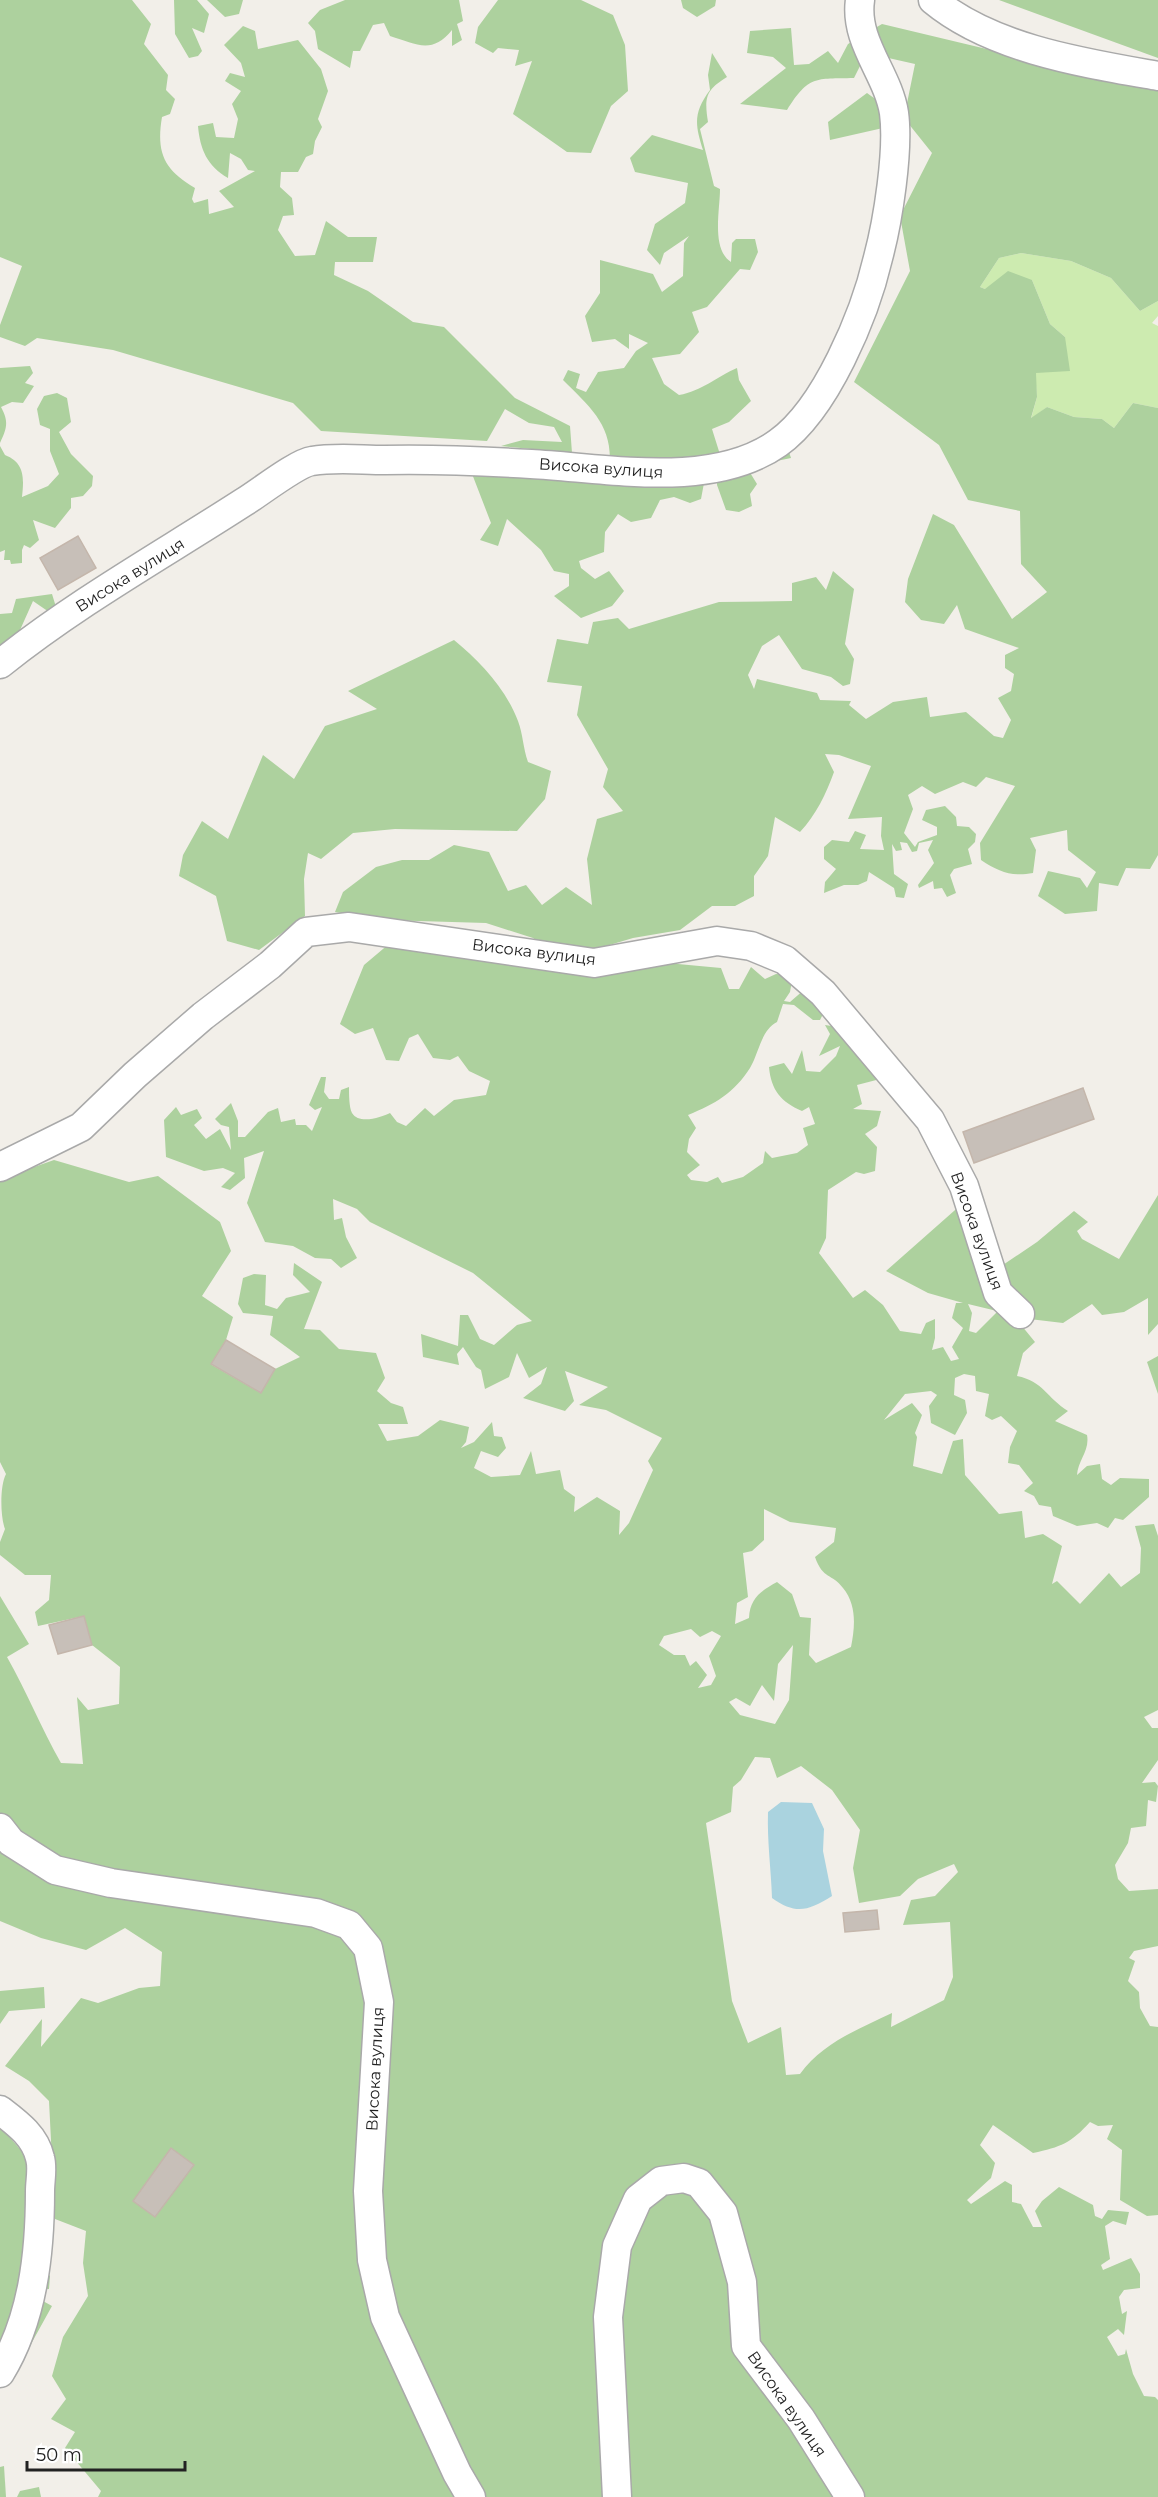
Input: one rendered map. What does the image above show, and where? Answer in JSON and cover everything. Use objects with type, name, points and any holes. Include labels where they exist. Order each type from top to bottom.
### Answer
[{"type":"street","name":"Висока вулиця","points":[[0,664],[44,628],[309,461],[451,459],[671,472],[716,469],[744,460],[779,443],[808,413],[833,374],[861,314],[879,257],[895,151],[894,111],[865,40],[859,10],[860,0]]},
{"type":"street","points":[[933,0],[951,14],[999,37],[1084,63],[1158,76]]},
{"type":"street","name":"Висока вулиця","points":[[0,1167],[81,1127],[135,1075],[203,1016],[270,965],[306,932],[349,927],[594,963],[717,941],[751,946],[785,960],[823,993],[930,1120],[964,1186],[998,1293],[1020,1314]]},
{"type":"street","name":"Висока вулиця","points":[[0,1828],[11,1842],[55,1870],[111,1883],[316,1913],[349,1925],[368,1948],[379,2002],[368,2192],[372,2260],[385,2317],[457,2473],[471,2497]]},
{"type":"street","points":[[0,2110],[25,2128],[40,2158],[40,2224],[29,2303],[9,2358],[0,2373]]},
{"type":"street","name":"Висока вулиця","points":[[617,2497],[608,2317],[617,2246],[638,2199],[661,2181],[684,2178],[699,2183],[723,2212],[742,2282],[746,2346],[801,2419],[850,2497]]},
{"type":"green space","points":[[0,0],[132,0],[151,24],[144,44],[168,75],[166,90],[175,99],[170,114],[162,117],[160,141],[162,151],[169,167],[195,188],[192,199],[194,203],[208,199],[209,214],[234,207],[219,191],[255,171],[248,170],[241,159],[230,153],[228,178],[210,162],[201,142],[198,126],[213,123],[216,137],[234,138],[238,119],[232,104],[241,91],[225,81],[230,73],[245,77],[241,63],[224,45],[243,26],[255,31],[258,49],[298,40],[321,69],[328,91],[318,119],[322,127],[315,141],[313,154],[306,157],[298,172],[281,172],[280,187],[292,198],[294,215],[283,216],[278,230],[295,256],[315,255],[326,221],[348,237],[377,237],[373,262],[335,262],[334,275],[368,291],[413,322],[444,327],[515,398],[570,426],[572,453],[501,446],[523,440],[562,442],[554,427],[529,423],[505,409],[487,441],[321,431],[293,403],[113,350],[37,338],[25,346],[0,337],[0,325],[22,266],[0,257]]},
{"type":"green space","points":[[174,0],[197,0],[209,14],[204,33],[192,28],[202,51],[198,56],[189,58],[175,34]]},
{"type":"green space","points":[[207,0],[243,0],[239,14],[225,17]]},
{"type":"green space","points":[[345,0],[459,0],[463,21],[457,24],[462,40],[452,46],[452,30],[438,43],[416,44],[390,36],[384,23],[373,25],[360,51],[353,51],[350,68],[318,49],[315,31],[308,23],[320,10]]},
{"type":"green space","points":[[498,0],[581,0],[613,15],[625,45],[628,91],[611,106],[591,153],[567,152],[513,114],[532,61],[515,66],[519,50],[498,48],[493,53],[475,43],[478,27]]},
{"type":"green space","points":[[681,0],[716,0],[715,6],[697,17],[683,8]]},
{"type":"green space","points":[[999,0],[1158,0],[1158,58]]},
{"type":"green space","points":[[882,24],[1158,90],[1158,301],[1140,311],[1111,278],[1071,261],[1021,253],[999,258],[980,287],[985,289],[1008,271],[1032,280],[1050,324],[1065,337],[1070,371],[1036,373],[1037,397],[1031,418],[1047,407],[1074,417],[1102,419],[1114,428],[1133,403],[1158,408],[1158,855],[1150,869],[1126,868],[1118,886],[1099,883],[1097,911],[1065,914],[1038,896],[1048,871],[1080,878],[1087,888],[1096,872],[1068,850],[1067,830],[1030,838],[1036,850],[1033,873],[1006,872],[981,860],[980,843],[1015,786],[986,777],[976,787],[963,782],[935,794],[922,786],[908,795],[913,809],[904,833],[915,847],[918,842],[937,835],[937,827],[922,820],[926,810],[945,806],[956,817],[957,826],[969,827],[976,834],[975,842],[968,849],[972,864],[954,869],[950,875],[956,893],[947,897],[942,888],[934,889],[933,881],[919,888],[918,885],[934,863],[928,850],[933,840],[919,843],[917,851],[912,852],[907,843],[900,842],[902,850],[896,851],[892,844],[894,874],[908,884],[904,898],[896,897],[894,888],[869,872],[867,881],[858,885],[844,885],[824,893],[825,882],[836,869],[824,859],[824,847],[832,840],[849,842],[855,831],[866,835],[860,849],[884,850],[881,836],[882,817],[848,819],[871,766],[839,755],[825,754],[834,772],[824,796],[811,819],[800,832],[775,817],[768,856],[754,876],[754,896],[735,906],[712,906],[680,930],[633,938],[586,952],[548,949],[533,938],[486,923],[384,920],[335,912],[343,892],[376,867],[402,860],[429,860],[454,845],[489,852],[508,891],[526,885],[542,905],[566,887],[592,905],[587,859],[597,819],[623,811],[603,787],[608,769],[577,715],[582,686],[547,682],[557,639],[588,644],[593,622],[618,618],[629,629],[719,602],[792,601],[792,583],[816,577],[826,590],[833,571],[854,589],[845,644],[854,659],[850,684],[843,686],[831,677],[802,669],[779,635],[762,646],[748,675],[754,689],[757,679],[817,693],[820,700],[851,701],[849,705],[866,719],[893,702],[927,697],[930,717],[966,712],[994,736],[1003,738],[1011,720],[998,698],[1011,691],[1014,674],[1005,668],[1005,655],[1019,648],[965,629],[957,605],[944,624],[921,620],[905,602],[908,579],[933,514],[954,525],[1012,619],[1047,592],[1021,564],[1020,511],[968,500],[939,445],[854,382],[910,271],[900,216],[932,153],[904,118],[915,64],[884,57],[862,62],[854,78],[814,81],[801,90],[787,110],[740,104],[786,68],[773,57],[747,53],[750,31],[791,28],[794,65],[809,64],[828,51],[838,63],[848,44]]},
{"type":"green space","points":[[712,53],[727,77],[708,95],[706,106],[708,122],[700,129],[714,186],[720,189],[718,228],[721,248],[731,262],[732,243],[736,239],[755,239],[758,252],[750,270],[740,269],[707,307],[692,312],[699,332],[680,354],[652,358],[664,384],[679,395],[702,387],[737,368],[739,380],[751,401],[729,422],[712,429],[723,464],[785,440],[791,458],[762,464],[749,471],[757,484],[750,494],[752,506],[739,512],[726,510],[717,485],[717,476],[704,483],[701,499],[690,503],[674,497],[660,500],[651,518],[631,522],[618,514],[605,532],[604,552],[579,561],[581,568],[595,579],[609,571],[624,591],[612,606],[581,618],[554,596],[569,586],[569,574],[554,571],[541,550],[507,519],[498,546],[480,540],[491,523],[469,466],[609,472],[610,456],[605,431],[592,410],[563,380],[568,370],[580,374],[576,388],[586,392],[598,372],[624,368],[636,351],[648,343],[629,334],[629,349],[615,339],[592,342],[585,316],[600,293],[600,260],[653,274],[662,292],[683,276],[684,243],[689,236],[664,253],[660,265],[647,250],[655,224],[685,203],[688,183],[635,172],[630,158],[652,135],[703,150],[697,119],[704,98],[710,90],[708,75]]},
{"type":"green space","points":[[867,93],[885,106],[883,128],[830,140],[828,122]]},
{"type":"green space","points":[[1021,253],[1071,261],[1111,278],[1140,311],[1158,301],[1158,316],[1152,323],[1158,326],[1158,408],[1133,403],[1114,428],[1102,419],[1074,417],[1047,407],[1031,419],[1037,397],[1035,373],[1065,337],[1050,324],[1032,280],[985,289],[980,287],[999,258]]},
{"type":"green space","points":[[30,366],[33,373],[25,383],[34,386],[23,403],[12,402],[1,407],[6,425],[0,443],[0,368]]},
{"type":"green space","points":[[57,393],[67,398],[71,422],[59,432],[71,454],[93,476],[92,486],[83,496],[71,498],[71,508],[55,528],[33,520],[39,540],[30,548],[24,545],[22,563],[11,564],[10,560],[4,560],[5,550],[0,552],[0,446],[5,455],[12,458],[20,467],[23,477],[22,497],[48,486],[59,474],[50,451],[50,429],[40,425],[37,409],[44,396]]},
{"type":"green space","points":[[52,594],[56,607],[49,612],[33,601],[16,639],[0,654],[0,614],[12,613],[16,599]]},
{"type":"green space","points":[[454,640],[483,666],[507,698],[520,726],[528,762],[551,771],[545,799],[517,831],[395,829],[353,833],[321,859],[308,853],[304,879],[305,916],[259,950],[227,941],[216,896],[179,876],[183,855],[202,821],[228,839],[263,755],[294,779],[325,726],[377,709],[348,691]]},
{"type":"green space","points":[[396,938],[721,968],[729,989],[739,989],[751,967],[765,979],[776,974],[793,975],[790,992],[784,1001],[790,1002],[805,989],[826,1008],[820,1020],[813,1020],[794,1005],[783,1004],[777,1022],[767,1030],[744,1077],[715,1102],[688,1115],[696,1128],[689,1139],[687,1152],[700,1165],[687,1175],[691,1180],[707,1182],[718,1177],[722,1183],[743,1177],[763,1163],[765,1151],[772,1158],[797,1153],[808,1145],[803,1128],[815,1124],[809,1107],[802,1111],[788,1104],[778,1094],[772,1082],[769,1067],[784,1063],[792,1074],[802,1050],[806,1071],[820,1072],[836,1056],[840,1046],[819,1056],[830,1034],[825,1025],[844,1028],[884,1078],[857,1085],[862,1104],[853,1109],[881,1111],[877,1126],[865,1134],[877,1147],[875,1171],[864,1174],[856,1172],[828,1190],[826,1238],[819,1253],[853,1298],[865,1290],[883,1305],[900,1331],[921,1334],[926,1323],[935,1319],[935,1338],[932,1350],[943,1347],[951,1361],[959,1359],[952,1347],[963,1328],[952,1318],[956,1303],[963,1303],[928,1293],[886,1271],[963,1203],[988,1275],[1037,1242],[1074,1211],[1088,1222],[1077,1231],[1082,1239],[1119,1259],[1158,1195],[1158,1324],[1148,1335],[1148,1298],[1124,1312],[1102,1315],[1092,1304],[1063,1323],[1021,1318],[1017,1320],[1035,1342],[1023,1353],[1017,1376],[1026,1378],[1039,1386],[1068,1411],[1055,1421],[1087,1435],[1087,1446],[1077,1475],[1087,1466],[1100,1464],[1102,1479],[1111,1485],[1120,1478],[1149,1479],[1149,1497],[1123,1520],[1115,1518],[1108,1528],[1097,1523],[1077,1526],[1053,1516],[1051,1507],[1039,1505],[1034,1496],[1024,1491],[1033,1483],[1019,1465],[1008,1463],[1010,1447],[1017,1431],[1001,1416],[992,1420],[985,1416],[989,1394],[976,1391],[975,1376],[964,1374],[955,1378],[954,1395],[965,1400],[967,1413],[955,1435],[931,1423],[929,1406],[937,1395],[931,1391],[905,1394],[884,1420],[912,1403],[922,1415],[915,1433],[917,1437],[913,1466],[942,1474],[953,1441],[963,1439],[965,1475],[999,1514],[1022,1511],[1025,1538],[1043,1534],[1062,1546],[1052,1584],[1057,1581],[1080,1604],[1109,1573],[1121,1587],[1140,1573],[1141,1548],[1135,1526],[1154,1524],[1158,1536],[1158,1710],[1144,1717],[1152,1728],[1158,1728],[1158,1760],[1142,1783],[1155,1782],[1158,1786],[1156,1802],[1148,1800],[1146,1826],[1131,1828],[1128,1843],[1115,1865],[1118,1879],[1129,1891],[1158,1889],[1158,1946],[1134,1951],[1129,1958],[1135,1961],[1128,1981],[1139,1992],[1140,2008],[1150,2026],[1158,2027],[1158,2215],[1147,2216],[1120,2200],[1122,2150],[1107,2139],[1113,2125],[1098,2126],[1090,2122],[1065,2143],[1033,2153],[993,2125],[980,2145],[995,2163],[991,2178],[967,2200],[971,2204],[1005,2181],[1012,2185],[1012,2202],[1021,2204],[1033,2227],[1042,2227],[1035,2211],[1042,2201],[1059,2187],[1093,2205],[1095,2216],[1102,2219],[1108,2210],[1129,2212],[1126,2225],[1113,2221],[1105,2226],[1110,2259],[1101,2265],[1103,2270],[1131,2258],[1140,2274],[1140,2288],[1124,2290],[1119,2297],[1122,2314],[1127,2311],[1124,2335],[1118,2329],[1107,2337],[1118,2356],[1125,2354],[1126,2349],[1133,2374],[1144,2396],[1155,2397],[1158,2400],[1158,2497],[98,2497],[101,2491],[65,2448],[75,2432],[51,2419],[66,2399],[52,2376],[63,2337],[88,2296],[83,2263],[86,2231],[55,2219],[49,2101],[29,2081],[5,2066],[42,2019],[41,2047],[81,1998],[98,2003],[139,1988],[160,1986],[162,1952],[125,1928],[86,1950],[41,1938],[0,1921],[0,1596],[29,1644],[7,1657],[61,1763],[83,1764],[77,1697],[88,1710],[119,1704],[120,1667],[92,1645],[84,1616],[38,1626],[35,1612],[49,1600],[51,1575],[25,1575],[0,1555],[0,1542],[5,1529],[1,1501],[6,1474],[0,1462],[0,1179],[54,1160],[129,1182],[158,1176],[220,1222],[231,1251],[202,1296],[233,1317],[226,1340],[212,1365],[261,1393],[275,1369],[300,1357],[270,1335],[273,1316],[243,1313],[238,1304],[243,1278],[254,1274],[266,1275],[265,1305],[277,1309],[286,1298],[310,1292],[293,1275],[294,1263],[322,1282],[304,1329],[320,1330],[339,1349],[376,1353],[385,1378],[377,1391],[391,1403],[403,1407],[408,1424],[378,1424],[387,1441],[418,1436],[440,1420],[469,1427],[466,1442],[461,1448],[474,1442],[492,1422],[494,1436],[502,1437],[506,1448],[498,1457],[481,1451],[474,1468],[491,1477],[520,1475],[531,1451],[536,1474],[560,1470],[564,1489],[575,1497],[574,1512],[597,1497],[620,1511],[619,1535],[629,1523],[653,1470],[648,1461],[662,1438],[606,1410],[579,1405],[608,1387],[565,1371],[574,1401],[565,1411],[523,1398],[541,1384],[547,1367],[529,1378],[517,1353],[509,1377],[485,1389],[481,1370],[476,1367],[463,1347],[457,1354],[459,1365],[423,1357],[421,1334],[458,1346],[460,1315],[468,1315],[480,1339],[494,1345],[517,1325],[532,1321],[473,1273],[370,1222],[357,1209],[333,1199],[334,1220],[342,1218],[346,1237],[357,1258],[341,1268],[331,1259],[315,1258],[293,1246],[265,1242],[247,1203],[264,1151],[244,1158],[245,1178],[230,1190],[221,1187],[235,1173],[223,1168],[204,1171],[166,1157],[164,1120],[176,1107],[181,1115],[197,1109],[202,1118],[194,1125],[206,1139],[220,1129],[231,1150],[229,1127],[221,1125],[215,1119],[231,1103],[238,1121],[238,1137],[245,1137],[268,1112],[278,1108],[281,1122],[295,1119],[296,1125],[306,1125],[312,1131],[322,1107],[315,1110],[309,1105],[321,1077],[326,1077],[324,1092],[329,1099],[339,1099],[341,1090],[349,1087],[350,1107],[355,1117],[371,1119],[390,1113],[397,1122],[406,1126],[425,1108],[434,1116],[454,1100],[486,1095],[490,1081],[469,1071],[458,1056],[450,1060],[433,1058],[418,1034],[409,1038],[399,1061],[386,1060],[373,1028],[355,1034],[340,1024],[364,965]],"holes":[[[968,1304],[997,1311],[976,1333],[969,1331],[972,1313]],[[764,1509],[790,1522],[836,1528],[834,1542],[815,1557],[824,1573],[839,1583],[851,1602],[854,1624],[851,1647],[816,1663],[809,1655],[811,1618],[800,1617],[792,1594],[777,1582],[757,1596],[749,1618],[735,1624],[737,1603],[748,1597],[743,1553],[752,1551],[764,1540]],[[691,1629],[700,1637],[712,1631],[721,1636],[709,1656],[716,1676],[711,1685],[698,1688],[707,1675],[696,1661],[690,1666],[685,1655],[674,1655],[659,1645],[664,1636]],[[793,1645],[789,1700],[775,1724],[740,1715],[729,1702],[736,1698],[750,1706],[762,1685],[774,1701],[778,1664]],[[755,1757],[770,1758],[777,1778],[801,1766],[832,1790],[860,1830],[853,1868],[859,1903],[900,1896],[918,1879],[954,1864],[958,1872],[935,1896],[911,1900],[903,1925],[950,1922],[953,1977],[944,2000],[891,2027],[892,2013],[854,2031],[830,2045],[800,2074],[786,2075],[781,2027],[748,2043],[732,2001],[706,1823],[731,1812],[733,1787],[741,1780]]]},
{"type":"green space","points":[[1158,1356],[1158,1394],[1147,1362]]},
{"type":"green space","points":[[44,1987],[45,2008],[9,2011],[0,2024],[0,1991]]},
{"type":"green space","points":[[0,2126],[32,2163],[36,2263],[50,2276],[49,2289],[31,2288],[43,2301],[52,2306],[26,2353],[0,2347]]},
{"type":"green space","points":[[4,2466],[6,2497],[0,2497],[0,2467]]},
{"type":"green space","points":[[39,2487],[41,2497],[17,2497],[20,2491]]},
{"type":"water","points":[[781,1802],[812,1803],[824,1829],[823,1851],[832,1896],[809,1908],[795,1909],[772,1898],[768,1812]]},
{"type":"building","points":[[78,536],[96,568],[58,590],[40,558]]},
{"type":"building","points":[[1083,1088],[1094,1119],[974,1163],[963,1132]]},
{"type":"building","points":[[226,1340],[275,1369],[261,1393],[211,1364]]},
{"type":"building","points":[[84,1616],[92,1645],[58,1654],[49,1625]]},
{"type":"building","points":[[877,1910],[879,1929],[845,1932],[843,1913]]},
{"type":"building","points":[[171,2148],[194,2165],[155,2217],[133,2201]]}]
